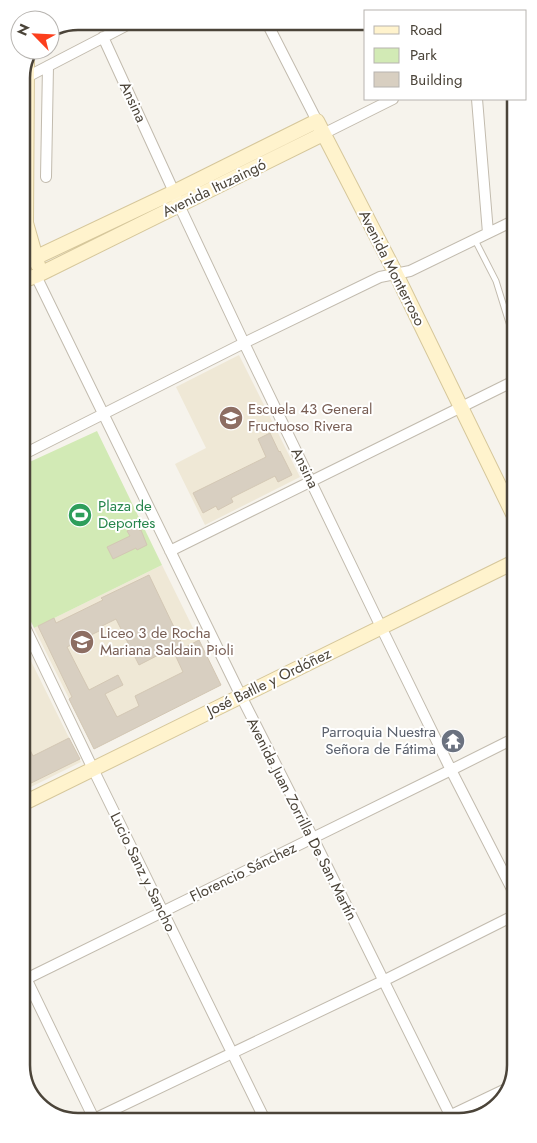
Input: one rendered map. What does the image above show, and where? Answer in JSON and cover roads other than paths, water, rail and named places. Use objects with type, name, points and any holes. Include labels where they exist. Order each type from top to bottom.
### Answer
[{"type":"street","points":[[30,75],[117,30]]},
{"type":"street","name":"Avenida Monterroso","points":[[271,30],[396,274],[507,502]]},
{"type":"street","name":"Ansina","points":[[103,37],[244,343],[451,770],[507,879]]},
{"type":"street","points":[[46,177],[48,66]]},
{"type":"street","name":"Avenida Ituzaingó","points":[[30,260],[177,199],[323,134],[391,100]]},
{"type":"street","points":[[477,100],[488,233]]},
{"type":"street","name":"Avenida Ituzaingó","points":[[30,278],[317,121]]},
{"type":"street","points":[[30,451],[380,277],[410,271],[507,225]]},
{"type":"street","points":[[30,238],[38,266],[36,276]]},
{"type":"street","name":"Avenida Juan Zorrilla De San Martín","points":[[36,276],[241,696],[383,981],[446,1113]]},
{"type":"street","points":[[170,551],[507,385]]},
{"type":"street","name":"José Batlle y Ordóñez","points":[[30,800],[507,565]]},
{"type":"street","name":"Lucio Sanz y Sancho","points":[[30,638],[262,1113]]},
{"type":"street","name":"Florencio Sánchez","points":[[30,975],[507,742]]},
{"type":"street","points":[[109,1113],[507,919]]},
{"type":"street","points":[[30,988],[89,1113]]},
{"type":"street","points":[[458,1113],[498,1093]]},
{"type":"lane","points":[[474,239],[496,281],[507,316]]},
{"type":"place","name":"Escuela 43 General Fructuoso Rivera","points":[[231,418]]},
{"type":"place","name":"Plaza de Deportes","points":[[80,515]]},
{"type":"place","name":"Liceo 3 de Rocha Mariana Saldain Pioli","points":[[82,642]]},
{"type":"place","name":"Parroquia Nuestra Señora de Fátima","points":[[453,741]]}]
